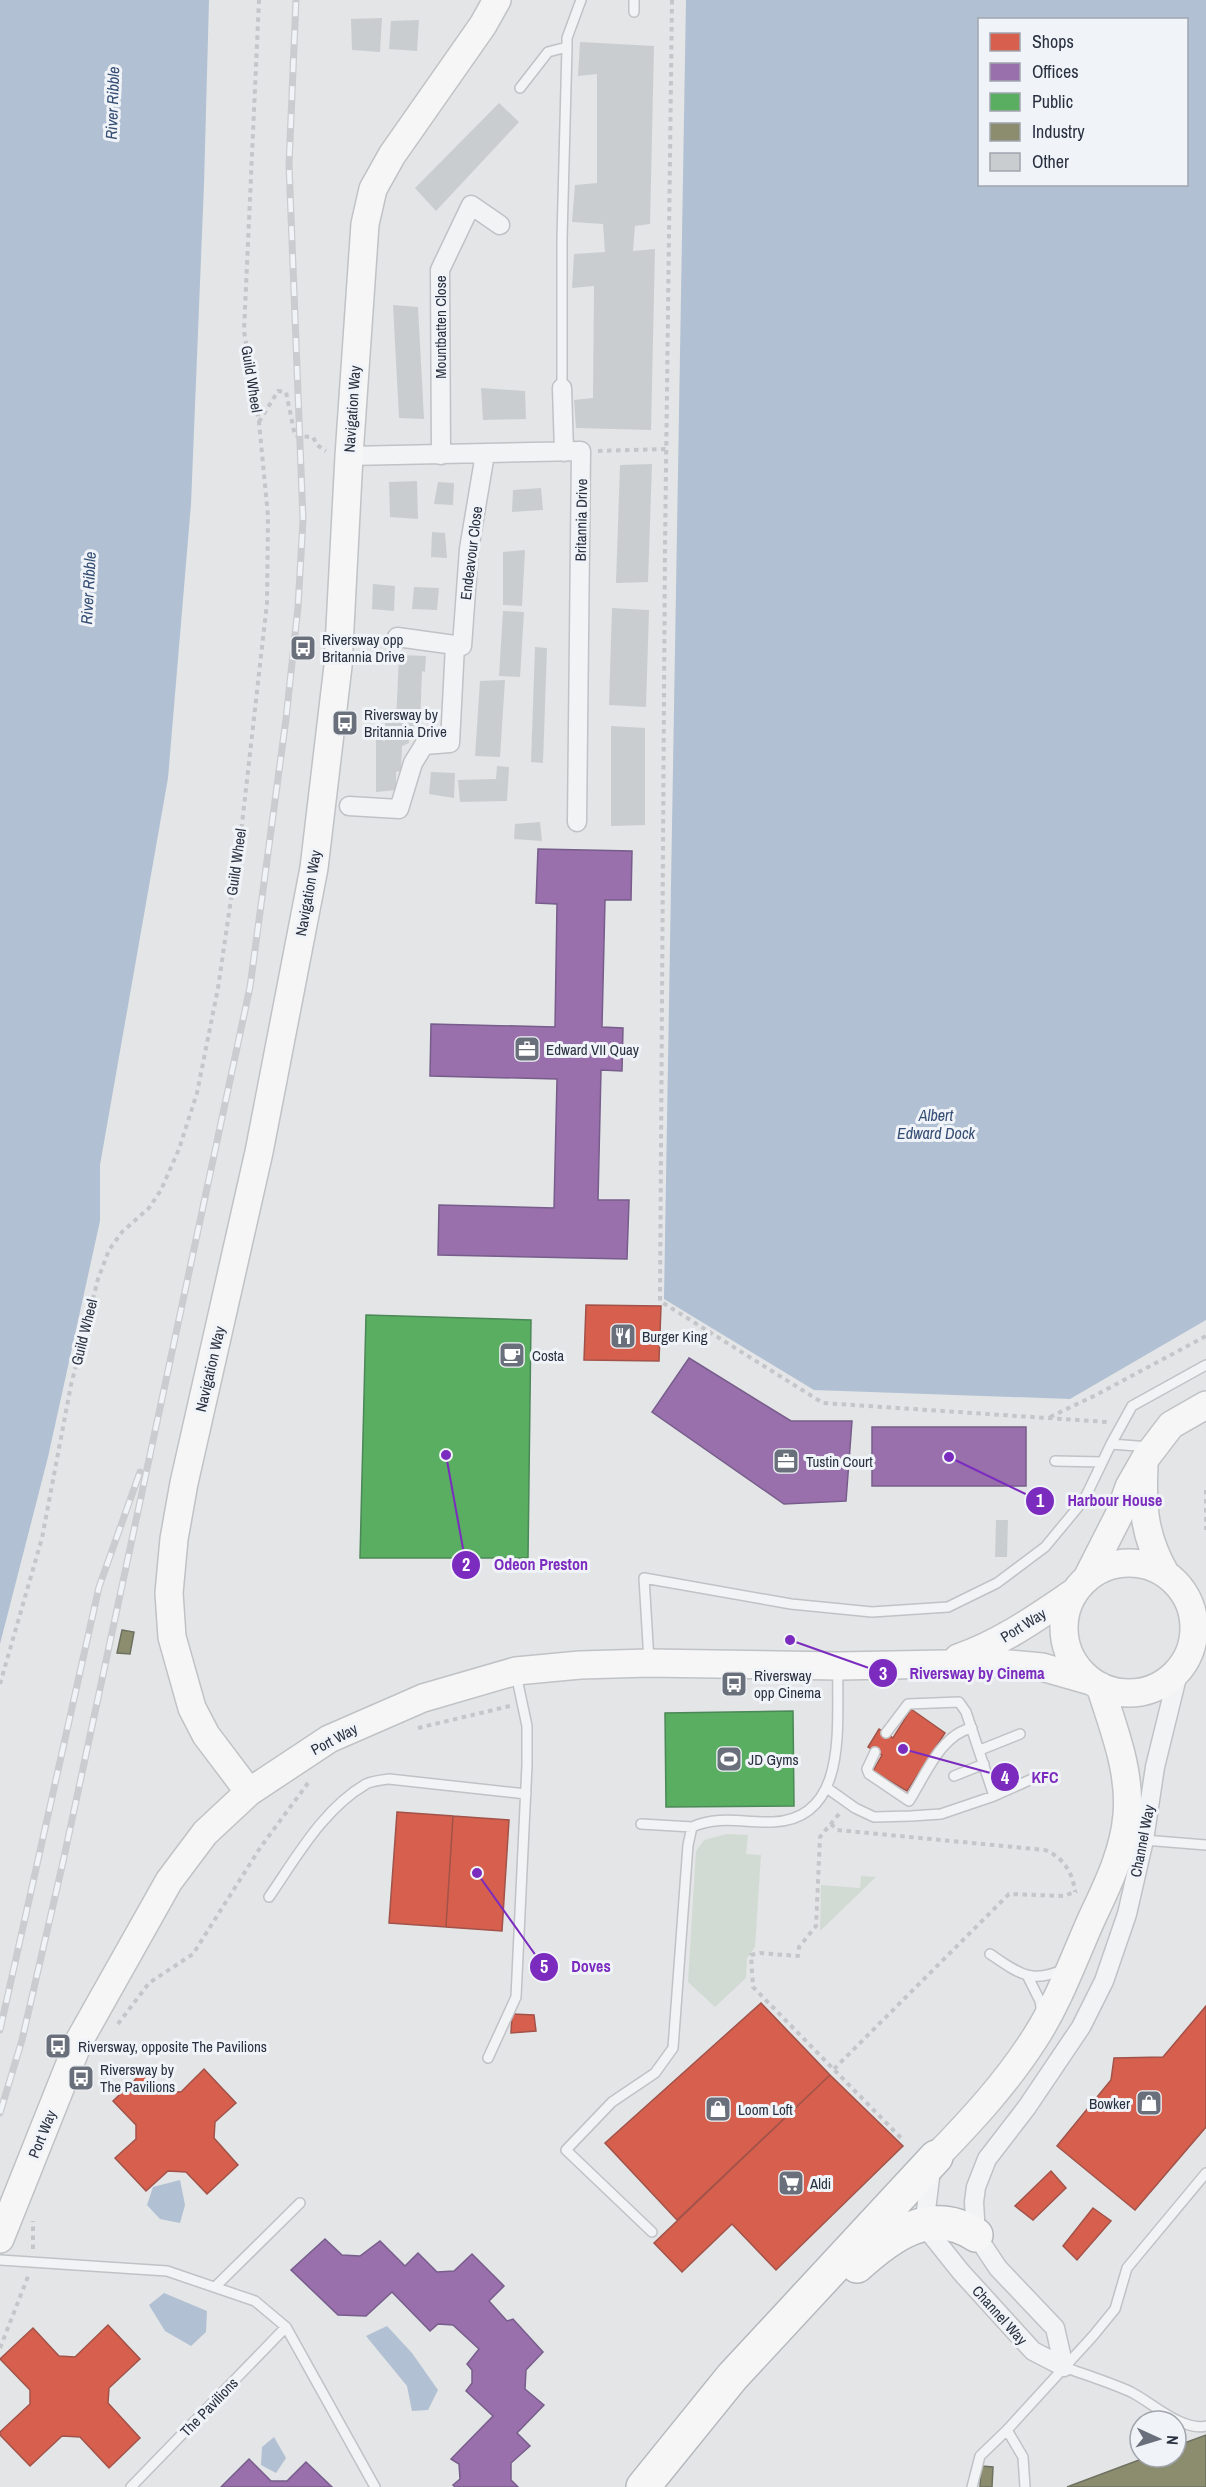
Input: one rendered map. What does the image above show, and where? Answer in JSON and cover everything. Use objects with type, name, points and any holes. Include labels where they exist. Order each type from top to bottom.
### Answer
[{"type":"highway","points":[[643,2487],[732,2377],[936,2157]]},
{"type":"highway","points":[[732,2377],[890,2238],[915,2226],[928,2224],[958,2226],[976,2235]]},
{"type":"street","name":"Navigation Way","points":[[249,1792],[206,1735],[192,1708],[172,1637],[169,1593],[174,1539],[184,1483],[259,1152],[314,868],[338,666],[349,456],[365,224],[373,189],[392,155],[483,25],[497,0]]},
{"type":"street","name":"Mountbatten Close","points":[[441,455],[440,270],[471,206],[500,225]]},
{"type":"street","name":"Britannia Drive","points":[[562,388],[573,452],[577,822]]},
{"type":"street","points":[[349,456],[573,452]]},
{"type":"street","name":"Endeavour Close","points":[[349,806],[399,808],[413,764],[424,745],[450,743],[455,645],[462,646],[469,549],[485,454]]},
{"type":"street","points":[[397,637],[455,645]]},
{"type":"street","points":[[1149,1453],[1144,1520],[1153,1552],[1189,1602],[1194,1620],[1193,1639],[1190,1659],[1156,1687],[1139,1692],[1120,1693],[1095,1684],[1082,1674],[1070,1656],[1064,1636],[1065,1614],[1119,1515],[1129,1487],[1149,1453],[1171,1425],[1206,1405]]},
{"type":"street","points":[[1081,1585],[1108,1566],[1129,1562],[1148,1565],[1170,1578],[1206,1590]]},
{"type":"street","name":"Port Way","points":[[937,1665],[993,1644],[1018,1631],[1081,1585]]},
{"type":"street","name":"Channel Way","points":[[1064,2367],[1055,2328],[998,2268],[976,2235],[974,2202],[980,2173],[997,2143],[1027,2107],[1081,2027],[1104,1981],[1127,1914],[1144,1840],[1155,1767],[1190,1659]]},
{"type":"street","name":"Port Way","points":[[0,2239],[79,2041],[169,1881],[205,1833],[249,1792],[328,1739],[423,1698],[516,1671],[580,1665],[649,1663],[839,1666],[998,1663],[1042,1667],[1095,1684]]},
{"type":"street","name":"Channel Way","points":[[1064,2367],[1033,2351],[941,2249],[928,2224],[926,2192],[936,2157],[1007,2079],[1043,2023],[1115,1867],[1127,1815],[1126,1779],[1118,1743],[1095,1684]]},
{"type":"lane","points":[[562,388],[562,238],[567,38],[581,0]]},
{"type":"lane","points":[[634,0],[634,12]]},
{"type":"lane","points":[[520,88],[548,52],[567,47]]},
{"type":"lane","points":[[649,1663],[644,1578],[791,1604],[864,1611],[948,1606],[997,1583],[1045,1547],[1084,1500],[1132,1406],[1206,1365]]},
{"type":"lane","points":[[1111,1444],[1149,1453]]},
{"type":"lane","points":[[1055,1461],[1102,1462]]},
{"type":"lane","points":[[642,1824],[692,1827],[705,1821],[718,1819],[772,1822],[789,1820],[808,1812],[827,1788],[834,1768],[839,1666]]},
{"type":"lane","points":[[488,2058],[516,1997],[527,1726],[516,1671]]},
{"type":"lane","points":[[886,1733],[909,1704],[958,1702],[966,1712],[994,1796]]},
{"type":"lane","points":[[875,1752],[867,1769],[868,1773],[909,1801],[943,1747],[960,1731],[972,1728]]},
{"type":"lane","points":[[980,1750],[1020,1734]]},
{"type":"lane","points":[[954,1776],[984,1764]]},
{"type":"lane","points":[[269,1897],[321,1823],[368,1783],[388,1779],[526,1794]]},
{"type":"lane","points":[[827,1788],[847,1803],[874,1817],[911,1816],[941,1814],[994,1796],[1032,1779]]},
{"type":"lane","points":[[652,2232],[566,2150],[612,2102],[655,2073],[673,2048],[688,1845],[692,1827]]},
{"type":"lane","points":[[1144,1840],[1206,1845]]},
{"type":"lane","points":[[990,1954],[1028,1977],[1040,2001],[1043,2023]]},
{"type":"lane","points":[[1028,1977],[1048,1976],[1071,1965]]},
{"type":"lane","points":[[972,2487],[980,2456],[1007,2430],[1115,2309],[1127,2268],[1206,2173]]},
{"type":"lane","points":[[215,2287],[300,2203]]},
{"type":"lane","points":[[0,2260],[168,2271],[255,2301],[286,2327],[375,2487]]},
{"type":"lane","name":"The Pavilions","points":[[131,2487],[286,2327]]},
{"type":"lane","points":[[1064,2367],[1131,2392],[1183,2423],[1199,2427],[1206,2426]]},
{"type":"lane","points":[[1007,2430],[1023,2457],[1024,2487]]},
{"type":"path","name":"Guild Wheel","points":[[0,1684],[42,1538],[71,1385],[98,1279],[109,1250],[122,1232],[149,1209],[161,1190],[179,1149],[197,1093],[218,988],[242,824],[267,603],[268,516],[259,422],[244,332],[259,0]]},
{"type":"path","points":[[672,0],[666,449],[660,1301],[823,1403],[1122,1422]]},
{"type":"path","points":[[259,422],[278,391],[286,392],[295,436],[313,437],[317,445],[335,458],[349,456]]},
{"type":"path","points":[[573,452],[666,449]]},
{"type":"path","points":[[1048,1418],[1206,1336]]},
{"type":"path","points":[[1206,1490],[1206,1530]]},
{"type":"path","points":[[414,1729],[522,1703]]},
{"type":"path","points":[[115,2028],[149,1983],[194,1954],[260,1848],[309,1780]]},
{"type":"path","points":[[847,1803],[820,1837],[816,1926],[799,1947],[798,1956],[760,1953],[751,1955],[753,1987],[904,2141]]},
{"type":"path","points":[[831,1824],[837,1830],[1045,1850],[1053,1853],[1065,1864],[1074,1879],[1075,1893]]},
{"type":"path","points":[[834,2069],[1009,1894],[1064,1896],[1080,1889]]},
{"type":"path","points":[[0,2348],[33,2262],[33,2210]]},
{"type":"shaded area","points":[[727,1834],[748,1835],[746,1854],[761,1855],[755,1947],[747,1958],[746,1978],[715,2007],[688,1982],[696,1851],[704,1840]]},
{"type":"shaded area","points":[[861,1876],[876,1877],[820,1931],[821,1885],[860,1888]]},
{"type":"water","name":"River Ribble","points":[[0,0],[209,0],[191,504],[168,778],[100,1165],[100,1221],[48,1457],[0,1644]]},
{"type":"water","name":"Albert Edward Dock","points":[[686,0],[1206,0],[1206,1320],[1070,1399],[814,1390],[664,1299]]},
{"type":"water","points":[[180,2180],[185,2205],[180,2223],[160,2219],[147,2205],[153,2187]]},
{"type":"water","points":[[164,2293],[207,2311],[206,2332],[191,2346],[165,2331],[149,2305]]},
{"type":"water","points":[[387,2326],[412,2353],[438,2390],[428,2410],[412,2411],[407,2386],[366,2336]]},
{"type":"water","points":[[274,2437],[286,2458],[276,2473],[261,2465],[262,2447]]},
{"type":"building: Shops","name":"Burger King","points":[[586,1305],[661,1306],[659,1361],[584,1360]]},
{"type":"building: Shops","points":[[911,1709],[945,1733],[907,1791],[873,1771],[882,1755],[868,1747],[879,1729],[893,1738]]},
{"type":"building: Shops","points":[[397,1812],[453,1816],[446,1927],[389,1923]]},
{"type":"building: Shops","points":[[453,1816],[509,1820],[502,1931],[446,1927]]},
{"type":"building: Shops","name":"Loom Loft","points":[[761,2003],[830,2075],[677,2220],[605,2143]]},
{"type":"building: Shops","name":"Bowker","points":[[1206,2006],[1206,2127],[1135,2210],[1057,2146],[1111,2080],[1114,2058],[1163,2057]]},
{"type":"building: Shops","points":[[512,2014],[534,2015],[536,2031],[511,2033]]},
{"type":"building: Shops","points":[[204,2069],[236,2103],[215,2122],[214,2138],[238,2165],[207,2194],[186,2172],[168,2171],[146,2191],[115,2158],[136,2139],[136,2125],[113,2101],[145,2070],[165,2091],[181,2092]]},
{"type":"building: Shops","name":"Aldi","points":[[830,2075],[903,2146],[776,2270],[732,2224],[682,2272],[654,2243]]},
{"type":"building: Shops","points":[[1051,2171],[1066,2188],[1033,2220],[1015,2206]]},
{"type":"building: Shops","points":[[1093,2208],[1111,2221],[1077,2260],[1063,2246]]},
{"type":"building: Shops","points":[[108,2325],[140,2359],[109,2388],[108,2403],[140,2438],[109,2468],[80,2437],[62,2436],[30,2466],[0,2435],[0,2432],[30,2404],[30,2390],[0,2359],[33,2328],[59,2356],[75,2357]]},
{"type":"building: Offices","name":"Edward VII Quay","points":[[538,849],[632,851],[631,900],[605,900],[602,1027],[623,1028],[622,1071],[601,1070],[598,1200],[629,1200],[627,1259],[438,1255],[439,1205],[554,1208],[557,1079],[430,1076],[431,1024],[555,1027],[557,904],[536,903]]},
{"type":"building: Offices","name":"Tustin Court","points":[[689,1358],[791,1421],[852,1421],[846,1501],[784,1504],[652,1412]]},
{"type":"building: Offices","points":[[872,1427],[1026,1427],[1026,1486],[872,1486]]},
{"type":"building: Offices","points":[[325,2239],[342,2255],[360,2256],[380,2241],[405,2266],[418,2253],[437,2272],[454,2271],[472,2254],[504,2286],[489,2301],[507,2321],[513,2319],[543,2352],[526,2370],[525,2389],[544,2405],[517,2433],[530,2446],[511,2463],[511,2480],[518,2487],[455,2487],[453,2485],[460,2479],[459,2464],[451,2459],[493,2416],[466,2391],[472,2383],[472,2370],[467,2364],[479,2349],[453,2325],[438,2324],[430,2331],[392,2292],[366,2316],[338,2315],[291,2270]]},
{"type":"building: Offices","points":[[249,2459],[271,2481],[287,2481],[306,2462],[332,2487],[221,2487]]},
{"type":"building: Public","points":[[366,1315],[531,1320],[528,1558],[360,1558]]},
{"type":"building: Public","name":"JD Gyms","points":[[793,1711],[794,1806],[666,1807],[665,1713]]},
{"type":"building: Industry","points":[[122,1630],[134,1632],[130,1654],[117,1653]]},
{"type":"building: Industry","points":[[1206,2435],[1206,2487],[1067,2487],[1128,2464],[1128,2469],[1188,2469],[1188,2442]]},
{"type":"building: Industry","points":[[981,2466],[993,2467],[992,2487],[980,2487]]},
{"type":"building: Other","points":[[382,18],[380,52],[352,50],[351,19]]},
{"type":"building: Other","points":[[419,20],[417,51],[389,49],[391,21]]},
{"type":"building: Other","points":[[580,42],[654,46],[650,224],[635,226],[633,251],[655,249],[651,430],[576,428],[574,400],[593,398],[594,286],[572,288],[574,254],[605,252],[603,224],[572,222],[575,185],[597,183],[597,74],[578,76]]},
{"type":"building: Other","points":[[499,103],[519,122],[436,211],[415,188]]},
{"type":"building: Other","points":[[393,305],[418,307],[424,419],[399,418]]},
{"type":"building: Other","points":[[481,388],[525,391],[526,419],[483,420]]},
{"type":"building: Other","points":[[652,464],[648,582],[616,583],[620,465]]},
{"type":"building: Other","points":[[417,481],[418,519],[390,517],[389,482]]},
{"type":"building: Other","points":[[438,482],[454,483],[453,505],[434,504]]},
{"type":"building: Other","points":[[541,488],[543,510],[512,512],[513,490]]},
{"type":"building: Other","points":[[432,532],[445,533],[447,558],[431,557]]},
{"type":"building: Other","points":[[525,550],[522,606],[503,605],[503,552]]},
{"type":"building: Other","points":[[373,584],[395,586],[394,611],[372,609]]},
{"type":"building: Other","points":[[414,587],[439,588],[437,610],[412,609]]},
{"type":"building: Other","points":[[612,608],[649,610],[646,707],[609,705]]},
{"type":"building: Other","points":[[503,611],[524,612],[520,677],[499,676]]},
{"type":"building: Other","points":[[535,647],[547,648],[543,763],[531,762]]},
{"type":"building: Other","points":[[399,655],[426,656],[425,672],[422,671],[420,725],[409,727],[409,743],[402,746],[401,771],[396,772],[396,790],[376,792],[376,739],[385,741],[385,723],[396,722]]},
{"type":"building: Other","points":[[505,680],[500,757],[475,756],[480,681]]},
{"type":"building: Other","points":[[611,726],[645,728],[645,825],[611,826]]},
{"type":"building: Other","points":[[497,766],[509,767],[507,801],[460,802],[458,780],[496,779]]},
{"type":"building: Other","points":[[431,772],[455,773],[454,798],[429,794]]},
{"type":"building: Other","points":[[540,822],[542,841],[514,839],[515,824]]},
{"type":"building: Other","points":[[996,1520],[1008,1520],[1007,1557],[995,1557]]},
{"type":"railway","points":[[0,2113],[22,2040],[63,1862],[250,987],[286,719],[298,607],[303,520],[289,165],[296,0]]},
{"type":"railway","points":[[0,2030],[99,1587],[140,1472]]},
{"type":"place","name":"Riversway opp Britannia Drive","points":[[303,648]]},
{"type":"place","name":"Riversway by Britannia Drive","points":[[345,723]]},
{"type":"place","name":"Edward VII Quay","points":[[527,1049]]},
{"type":"place","name":"Burger King","points":[[623,1336]]},
{"type":"place","name":"Costa","points":[[512,1355]]},
{"type":"place","name":"Odeon Preston","points":[[446,1455]]},
{"type":"place","name":"Harbour House","points":[[949,1457]]},
{"type":"place","name":"Tustin Court","points":[[786,1461]]},
{"type":"place","name":"Riversway by Cinema","points":[[790,1640]]},
{"type":"place","name":"Riversway opp Cinema","points":[[734,1684]]},
{"type":"place","name":"KFC","points":[[903,1749]]},
{"type":"place","name":"JD Gyms","points":[[729,1759]]},
{"type":"place","name":"Doves","points":[[477,1873]]},
{"type":"place","name":"Riversway, opposite The Pavilions","points":[[58,2046]]},
{"type":"place","name":"Riversway by The Pavilions","points":[[81,2078]]},
{"type":"place","name":"Bowker","points":[[1149,2103]]},
{"type":"place","name":"Loom Loft","points":[[718,2109]]},
{"type":"place","name":"Aldi","points":[[791,2183]]}]
